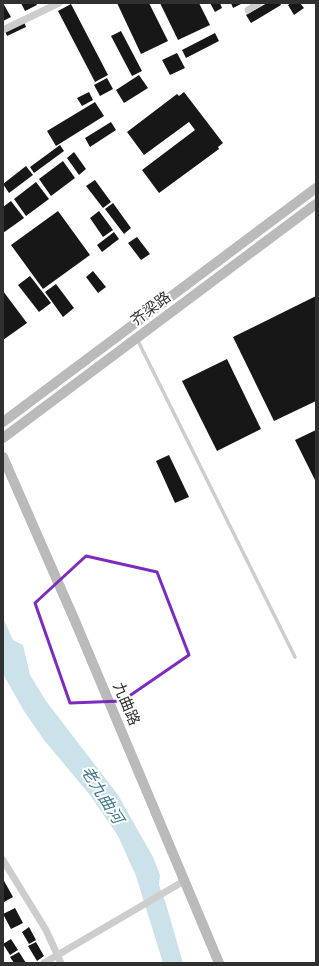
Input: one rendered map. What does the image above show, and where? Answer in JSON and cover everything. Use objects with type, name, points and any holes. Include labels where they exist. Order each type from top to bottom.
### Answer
[{"type":"main road","name":"齐梁路","points":[[3,422],[316,188]]},
{"type":"main road","name":"齐梁路","points":[[3,438],[316,204]]},
{"type":"main road","name":"九曲路","points":[[3,457],[78,628],[219,963]]},
{"type":"street","points":[[5,29],[59,3]]},
{"type":"street","points":[[248,10],[260,3]]},
{"type":"street","points":[[3,860],[46,930],[61,963]]},
{"type":"street","points":[[44,963],[184,881]]},
{"type":"lane","points":[[136,339],[296,657]]},
{"type":"highlighted area","points":[[86,556],[157,572],[189,655],[122,701],[70,703],[35,603]]},
{"type":"water","name":"老九曲河","points":[[3,618],[13,640],[23,645],[30,675],[46,701],[118,795],[153,857],[160,875],[159,885],[183,963],[163,963],[136,876],[118,836],[90,795],[44,740],[24,711],[3,674]]},
{"type":"building","points":[[3,3],[11,17],[3,21]]},
{"type":"building","points":[[21,3],[36,3],[37,5],[25,11]]},
{"type":"building","points":[[117,3],[149,3],[168,41],[141,54]]},
{"type":"building","points":[[160,3],[199,3],[210,25],[178,40]]},
{"type":"building","points":[[210,3],[220,3],[222,8],[215,12]]},
{"type":"building","points":[[231,3],[243,3],[233,8]]},
{"type":"building","points":[[267,3],[280,3],[281,5],[251,23],[246,15]]},
{"type":"building","points":[[291,3],[300,3],[304,8],[294,15],[288,5]]},
{"type":"building","points":[[71,4],[108,75],[95,82],[58,11]]},
{"type":"building","points":[[24,22],[26,27],[7,36],[5,31]]},
{"type":"building","points":[[121,31],[142,71],[132,76],[111,36]]},
{"type":"building","points":[[215,33],[219,41],[186,58],[182,50]]},
{"type":"building","points":[[177,53],[185,68],[170,75],[162,60]]},
{"type":"building","points":[[139,75],[148,88],[124,103],[116,90]]},
{"type":"building","points":[[107,78],[113,89],[100,96],[94,85]]},
{"type":"building","points":[[89,92],[93,100],[82,106],[77,98]]},
{"type":"building","points":[[184,92],[223,143],[218,147],[219,149],[159,193],[142,170],[195,130],[189,122],[144,155],[127,132],[177,94],[179,96]]},
{"type":"building","points":[[95,102],[104,116],[56,146],[47,131]]},
{"type":"building","points":[[111,122],[116,130],[90,147],[85,138]]},
{"type":"building","points":[[60,145],[64,151],[34,173],[30,167]]},
{"type":"building","points":[[74,152],[86,169],[79,175],[67,158]]},
{"type":"building","points":[[63,161],[75,178],[51,196],[39,179]]},
{"type":"building","points":[[26,166],[33,175],[9,193],[3,184]]},
{"type":"building","points":[[95,180],[111,202],[103,208],[86,186]]},
{"type":"building","points":[[36,182],[49,199],[26,216],[14,199]]},
{"type":"building","points":[[11,201],[24,218],[3,233],[3,207]]},
{"type":"building","points":[[113,203],[131,228],[124,234],[105,209]]},
{"type":"building","points":[[58,211],[90,255],[43,289],[11,245]]},
{"type":"building","points":[[99,211],[113,230],[103,237],[90,218]]},
{"type":"building","points":[[114,232],[119,239],[102,252],[97,245]]},
{"type":"building","points":[[137,237],[150,254],[141,260],[128,243]]},
{"type":"building","points":[[93,271],[106,287],[98,293],[86,277]]},
{"type":"building","points":[[30,276],[51,303],[39,312],[18,285]]},
{"type":"building","points":[[56,284],[74,308],[63,317],[45,292]]},
{"type":"building","points":[[3,291],[27,323],[3,340]]},
{"type":"building","points":[[316,296],[316,401],[274,421],[233,337]]},
{"type":"building","points":[[227,359],[261,429],[217,451],[182,381]]},
{"type":"building","points":[[316,430],[316,482],[295,440]]},
{"type":"building","points":[[169,455],[189,497],[175,503],[156,461]]},
{"type":"building","points":[[3,879],[13,897],[4,902],[3,901]]},
{"type":"building","points":[[15,908],[23,923],[11,929],[3,914]]},
{"type":"building","points":[[29,927],[36,940],[29,944],[22,932]]},
{"type":"building","points":[[11,939],[18,950],[10,955],[3,944]]},
{"type":"building","points":[[36,942],[44,956],[37,961],[28,946]]},
{"type":"building","points":[[19,952],[26,963],[14,963],[10,957]]}]
